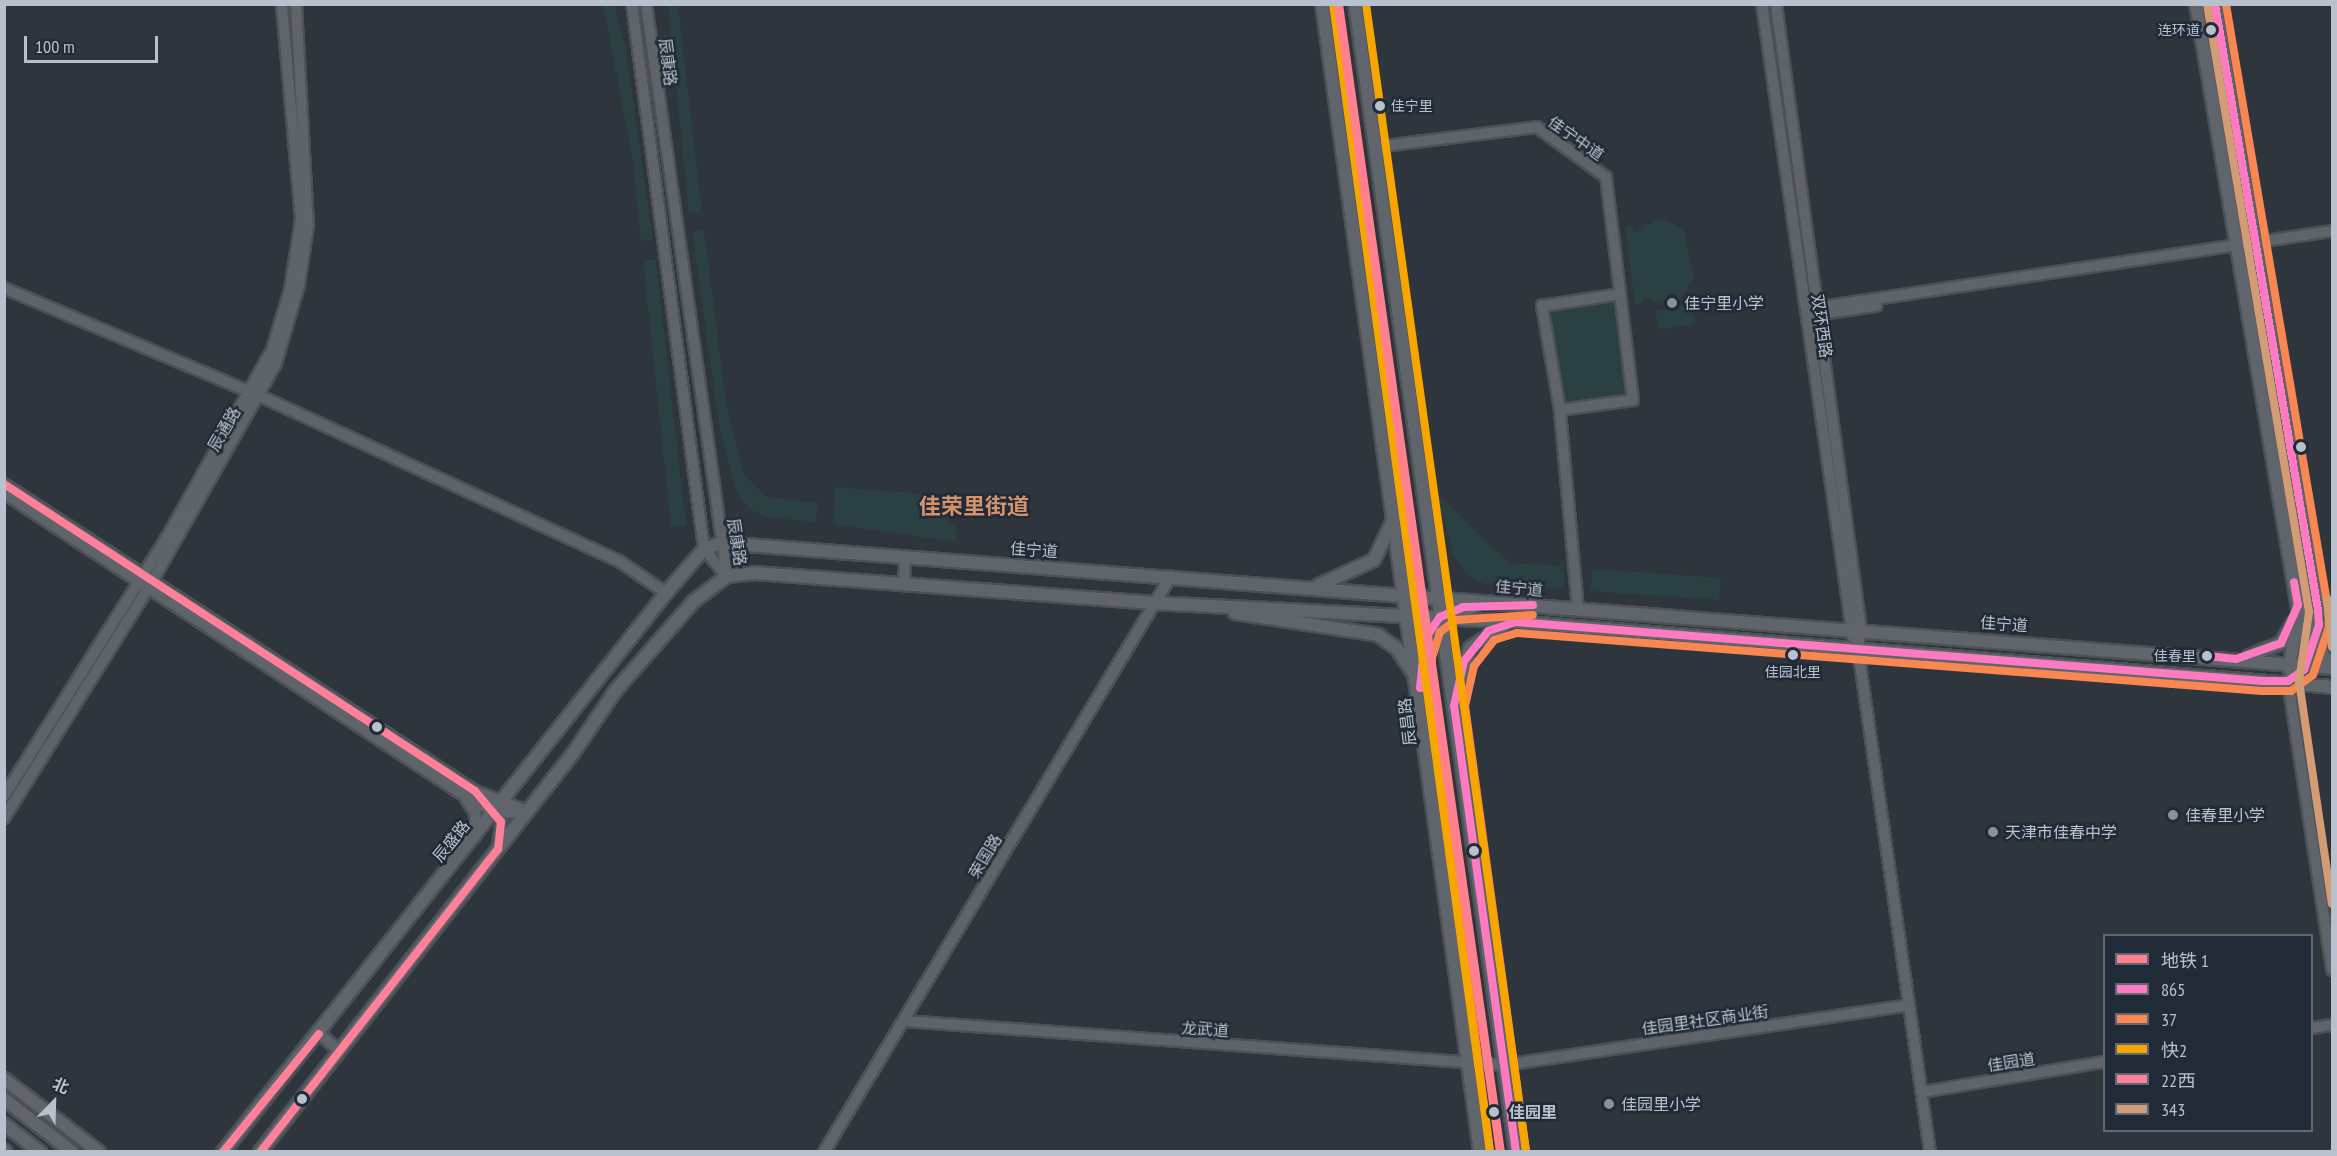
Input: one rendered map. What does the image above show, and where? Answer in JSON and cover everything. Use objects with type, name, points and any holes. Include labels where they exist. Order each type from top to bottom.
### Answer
[{"type":"main road","name":"辰昌路","points":[[1322,4],[1420,688],[1480,1152]]},
{"type":"main road","points":[[1354,4],[1516,1152]]},
{"type":"main road","points":[[2196,4],[2240,248],[2298,605],[2296,637],[2299,662]]},
{"type":"main road","points":[[2215,4],[2256,246],[2317,637],[2324,658],[2332,663]]},
{"type":"main road","points":[[1313,587],[1374,560],[1395,514]]},
{"type":"main road","name":"佳宁道","points":[[704,549],[721,543],[2299,662],[2332,668]]},
{"type":"main road","name":"辰盛路","points":[[223,1152],[320,1033],[666,593],[704,549]]},
{"type":"main road","name":"佳宁道","points":[[727,576],[753,573],[1155,603],[1516,622],[2292,681],[2332,687]]},
{"type":"main road","points":[[260,1152],[498,849],[662,633],[727,576]]},
{"type":"main road","points":[[1420,688],[1425,639],[1440,617],[1463,607],[1503,603]]},
{"type":"main road","points":[[2236,659],[2281,643],[2298,605]]},
{"type":"main road","points":[[1209,606],[1378,635],[1404,658],[1420,688]]},
{"type":"main road","points":[[1454,706],[1460,670],[1475,642],[1516,622]]},
{"type":"main road","points":[[2292,681],[2299,662],[2317,637]]},
{"type":"main road","points":[[4,1079],[99,1152]]},
{"type":"main road","points":[[4,1099],[72,1152]]},
{"type":"main road","points":[[4,1124],[40,1152]]},
{"type":"street","name":"辰通路","points":[[256,394],[284,312],[301,219],[282,4]]},
{"type":"street","name":"辰通路","points":[[4,818],[256,394],[287,331],[307,241],[296,4]]},
{"type":"street","name":"辰康路","points":[[632,4],[704,549],[727,576]]},
{"type":"street","name":"辰康路","points":[[646,4],[727,576]]},
{"type":"street","name":"双环西路","points":[[1762,4],[1848,628],[1858,649]]},
{"type":"street","name":"双环西路","points":[[1776,4],[1861,629],[1858,649]]},
{"type":"street","name":"佳宁中道","points":[[1375,147],[1536,127],[1606,177],[1633,399],[1560,410]]},
{"type":"street","points":[[2256,246],[2332,231]]},
{"type":"street","points":[[1805,313],[2332,236]]},
{"type":"street","points":[[4,288],[256,394],[619,561],[666,593]]},
{"type":"street","points":[[1578,609],[1560,410],[1542,306],[1620,294]]},
{"type":"street","points":[[4,484],[462,794],[498,808],[527,811]]},
{"type":"street","points":[[4,494],[147,580],[476,791],[498,808],[502,830],[498,849]]},
{"type":"street","points":[[904,584],[905,557]]},
{"type":"street","name":"荣国路","points":[[824,1152],[1171,576]]},
{"type":"street","name":"辰通路","points":[[4,796],[147,580]]},
{"type":"street","points":[[2317,637],[2332,623]]},
{"type":"street","points":[[2296,637],[2332,634]]},
{"type":"street","points":[[1858,649],[1930,1152]]},
{"type":"street","points":[[2292,681],[2290,697],[2332,970]]},
{"type":"street","points":[[462,794],[475,813],[472,841]]},
{"type":"street","name":"佳园里社区商业街","points":[[1504,1065],[1910,1005]]},
{"type":"street","name":"龙武道","points":[[904,1021],[1504,1065]]},
{"type":"street","points":[[2313,1028],[2332,1025]]},
{"type":"street","points":[[320,1033],[338,1050]]},
{"type":"street","name":"佳园道","points":[[1922,1092],[2103,1062]]},
{"type":"green space","points":[[603,5],[614,5],[625,45],[653,240],[641,241],[632,155]]},
{"type":"green space","points":[[668,5],[678,5],[702,212],[689,213]]},
{"type":"green space","points":[[1660,218],[1684,229],[1694,279],[1679,299],[1658,304],[1643,296],[1643,303],[1635,304],[1625,227],[1633,226],[1634,232]]},
{"type":"green space","points":[[704,230],[726,404],[745,476],[766,497],[818,503],[816,522],[764,517],[746,506],[736,489],[720,431],[692,232]]},
{"type":"green space","points":[[643,260],[656,260],[686,526],[671,527]]},
{"type":"green space","points":[[1616,301],[1627,394],[1559,403],[1548,309]]},
{"type":"green space","points":[[1692,305],[1695,324],[1658,330],[1655,311]]},
{"type":"green space","points":[[835,487],[950,496],[948,525],[957,526],[956,542],[833,524]]},
{"type":"green space","points":[[1437,494],[1509,563],[1564,566],[1564,589],[1485,584],[1467,575],[1453,555]]},
{"type":"green space","points":[[1592,569],[1721,578],[1719,600],[1590,591]]},
{"type":"metro line","name":"1","points":[[1338,4],[1500,1152]]},
{"type":"transit line","name":"快2","points":[[1333,4],[1490,1151]]},
{"type":"transit line","name":"快2","points":[[1366,4],[1526,1151]]},
{"type":"transit line","name":"343","points":[[2207,4],[2309,612],[2299,681],[2332,904]]},
{"type":"transit line","name":"865","points":[[1516,1152],[1454,706],[1464,661],[1488,631],[1516,622],[2263,681],[2288,681],[2304,670],[2319,625],[2318,610],[2215,4]]},
{"type":"transit line","name":"37","points":[[1526,1151],[1465,706],[1474,666],[1494,640],[1517,633],[2262,691],[2291,691],[2313,675],[2329,627],[2328,608],[2226,4]]},
{"type":"transit line","name":"22西","points":[[4,484],[475,791],[501,822],[498,849],[260,1152]]},
{"type":"transit line","name":"865","points":[[2207,656],[2236,659],[2281,643],[2298,605],[2294,582]]},
{"type":"transit line","name":"343","points":[[2327,598],[2332,647]]},
{"type":"transit line","name":"865","points":[[1420,688],[1425,639],[1440,617],[1463,607],[1533,605]]},
{"type":"transit line","name":"37","points":[[1490,1151],[1431,688],[1432,658],[1440,632],[1456,620],[1533,615]]},
{"type":"transit line","name":"22西","points":[[223,1152],[319,1034]]},
{"type":"place","name":"连环道","points":[[2211,30]]},
{"type":"place","name":"佳宁里","points":[[1380,106]]},
{"type":"place","name":"佳宁里小学","points":[[1672,303]]},
{"type":"place","name":"佳园北里","points":[[1793,655]]},
{"type":"place","name":"佳春里","points":[[2207,656]]},
{"type":"place","name":"佳春里小学","points":[[2173,815]]},
{"type":"place","name":"天津市佳春中学","points":[[1993,832]]},
{"type":"place","name":"佳园里小学","points":[[1609,1104]]},
{"type":"place","name":"佳园里","points":[[1494,1112]]},
{"type":"district","name":"佳荣里街道","points":[[974,507]]}]
